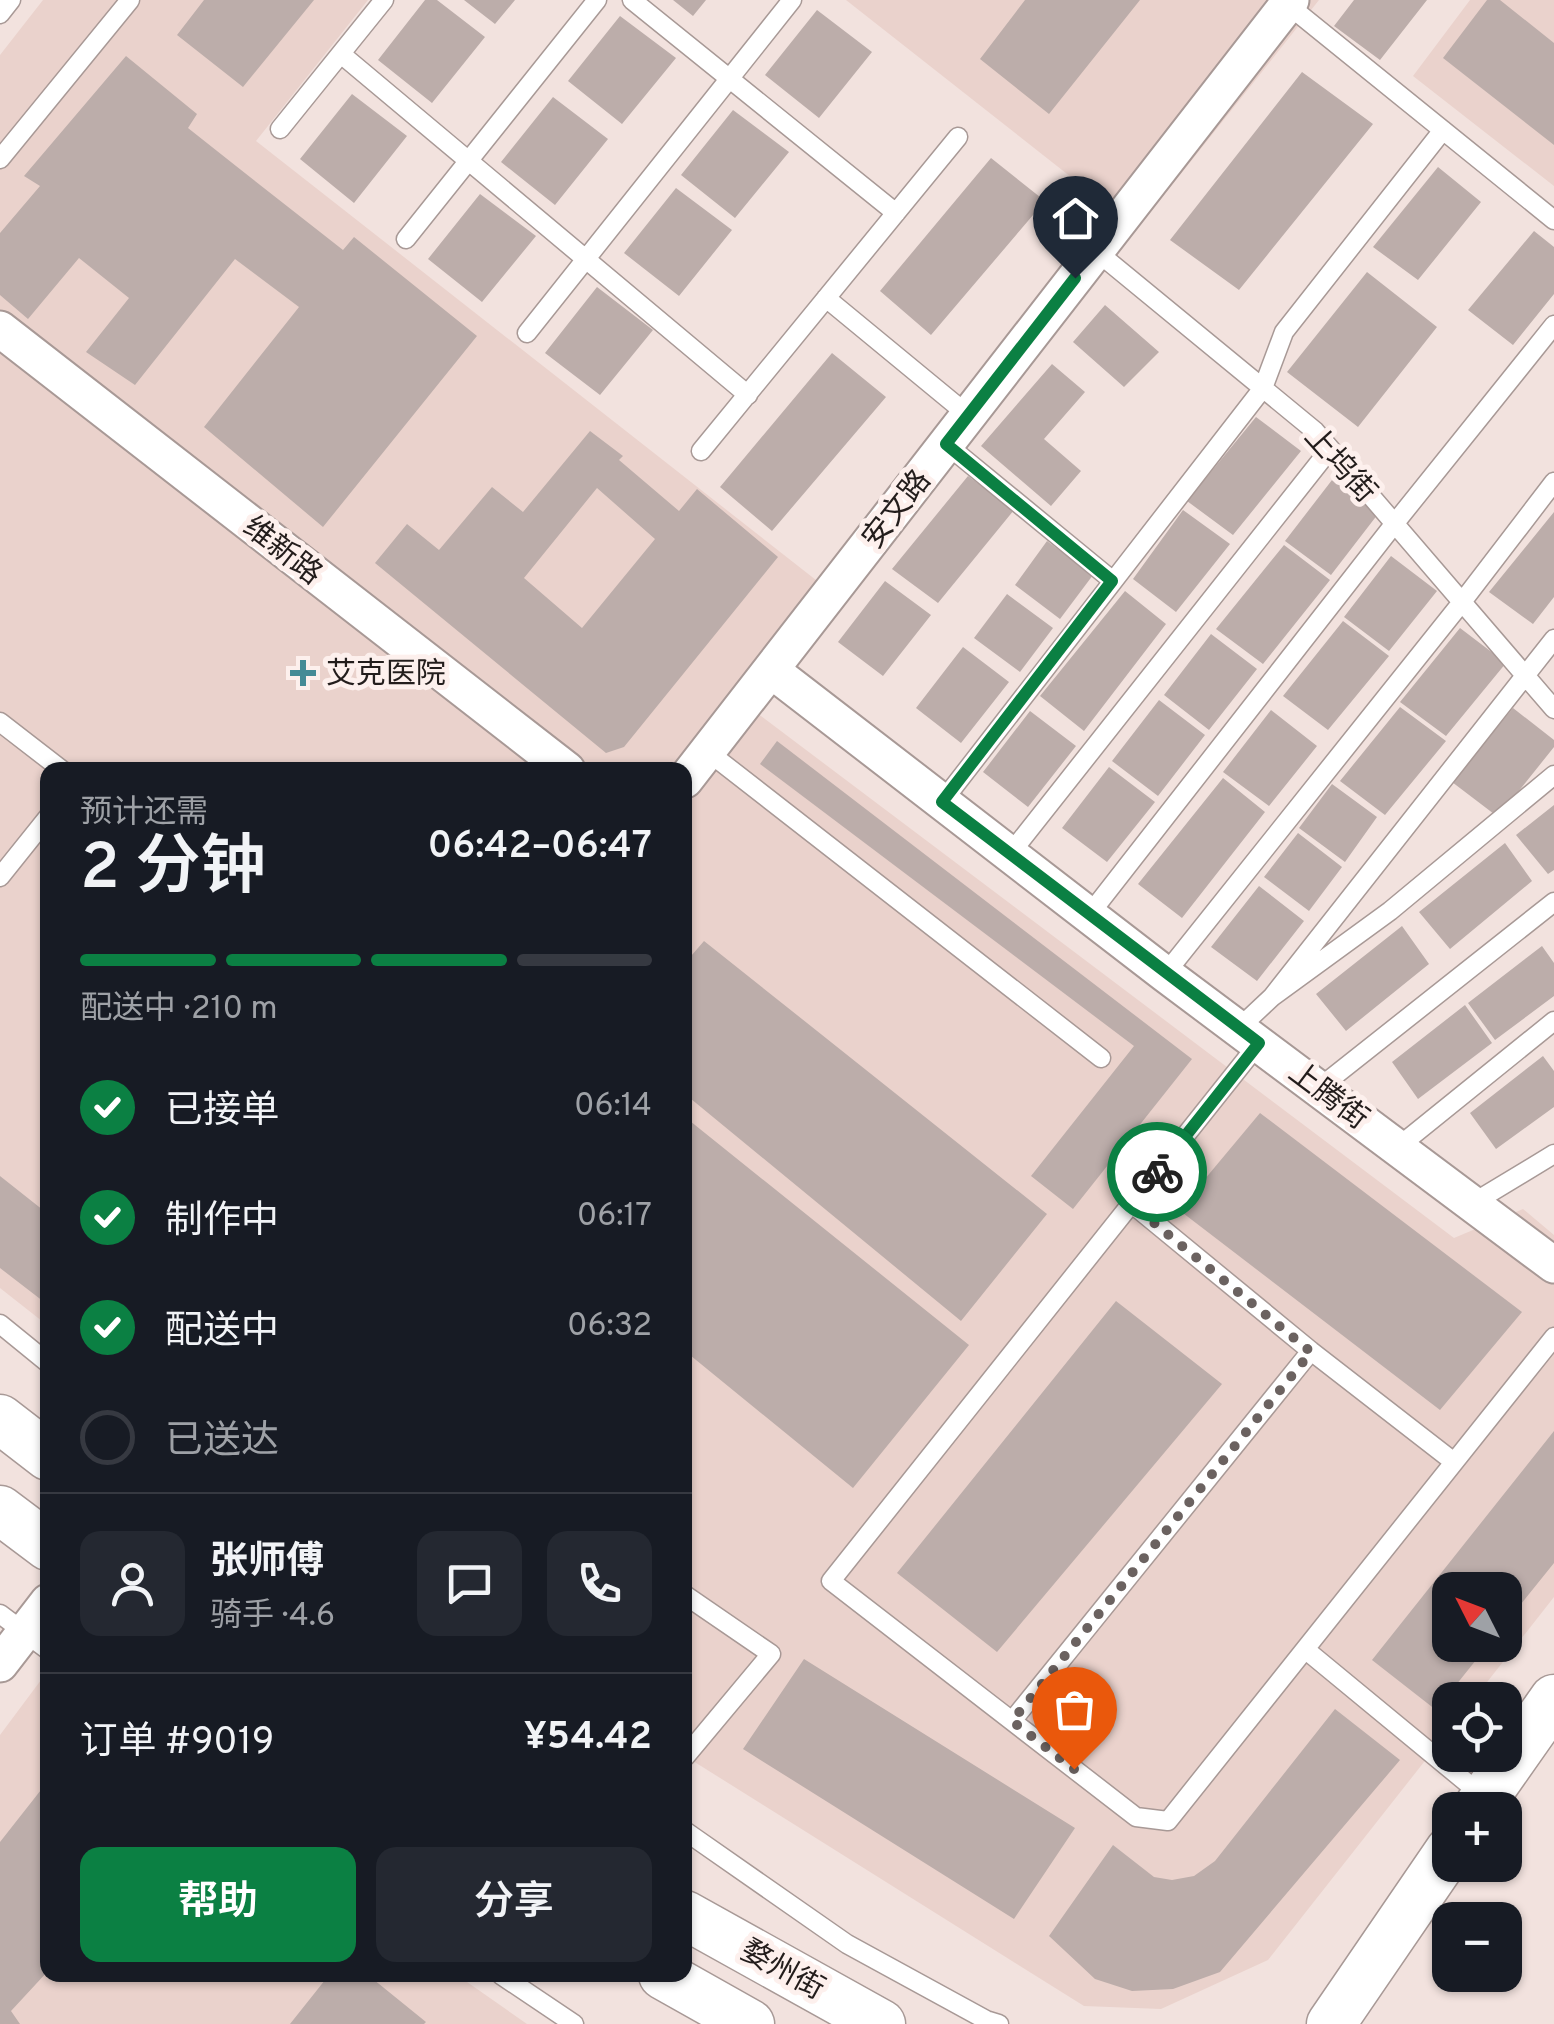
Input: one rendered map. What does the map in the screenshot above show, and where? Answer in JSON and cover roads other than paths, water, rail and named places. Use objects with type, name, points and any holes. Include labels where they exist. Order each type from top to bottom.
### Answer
[{"type":"main road","points":[[0,1419],[40,1450]]},
{"type":"main road","points":[[0,1510],[40,1540]]},
{"type":"main road","points":[[1489,1792],[1554,1699]]},
{"type":"main road","points":[[1331,2024],[1432,1876]]},
{"type":"main road","name":"婺州街","points":[[692,1919],[881,2024]]},
{"type":"main road","points":[[675,1982],[750,2024]]},
{"type":"street","name":"安文路","points":[[692,771],[1289,2]]},
{"type":"street","name":"维新路","points":[[0,329],[557,762]]},
{"type":"street","name":"上腾街","points":[[770,670],[1165,974],[1554,1265]]},
{"type":"street","points":[[0,1664],[40,1612]]},
{"type":"lane","points":[[0,14],[10,0]]},
{"type":"lane","points":[[0,159],[130,0]]},
{"type":"lane","points":[[280,129],[384,0]]},
{"type":"lane","points":[[406,239],[597,0]]},
{"type":"lane","points":[[632,0],[896,212]]},
{"type":"lane","points":[[527,333],[792,0]]},
{"type":"lane","points":[[1289,2],[1554,220]]},
{"type":"lane","points":[[340,54],[748,395]]},
{"type":"lane","points":[[942,802],[1263,388],[1284,332],[1443,130]]},
{"type":"lane","points":[[701,451],[958,137]]},
{"type":"lane","name":"上坞街","points":[[1096,251],[1315,431],[1554,709]]},
{"type":"lane","points":[[826,298],[968,415]]},
{"type":"lane","points":[[1088,915],[1554,325]]},
{"type":"lane","points":[[946,444],[1112,581]]},
{"type":"lane","points":[[1010,854],[1330,448]]},
{"type":"lane","points":[[1165,974],[1554,482]]},
{"type":"lane","points":[[1554,639],[1272,996],[1249,1036],[1131,1204],[831,1581],[1136,1816],[1168,1821],[1554,1336]]},
{"type":"lane","points":[[0,722],[52,762]]},
{"type":"lane","points":[[707,751],[1102,1058]]},
{"type":"lane","points":[[1272,996],[1390,910],[1554,775]]},
{"type":"lane","points":[[0,877],[40,826]]},
{"type":"lane","points":[[1320,1088],[1554,902]]},
{"type":"lane","points":[[1398,1147],[1554,1021]]},
{"type":"lane","points":[[1473,1203],[1554,1154]]},
{"type":"lane","points":[[1131,1204],[1311,1352],[1454,1462]]},
{"type":"lane","points":[[0,1324],[40,1357]]},
{"type":"lane","points":[[1012,1721],[1311,1352]]},
{"type":"lane","points":[[692,1600],[771,1654],[692,1749]]},
{"type":"lane","points":[[1306,1650],[1467,1792]]},
{"type":"lane","points":[[692,1836],[847,1944],[999,2024]]},
{"type":"lane","points":[[511,1982],[574,2024]]},
{"type":"place","name":"艾克医院","points":[[303,673]]}]
